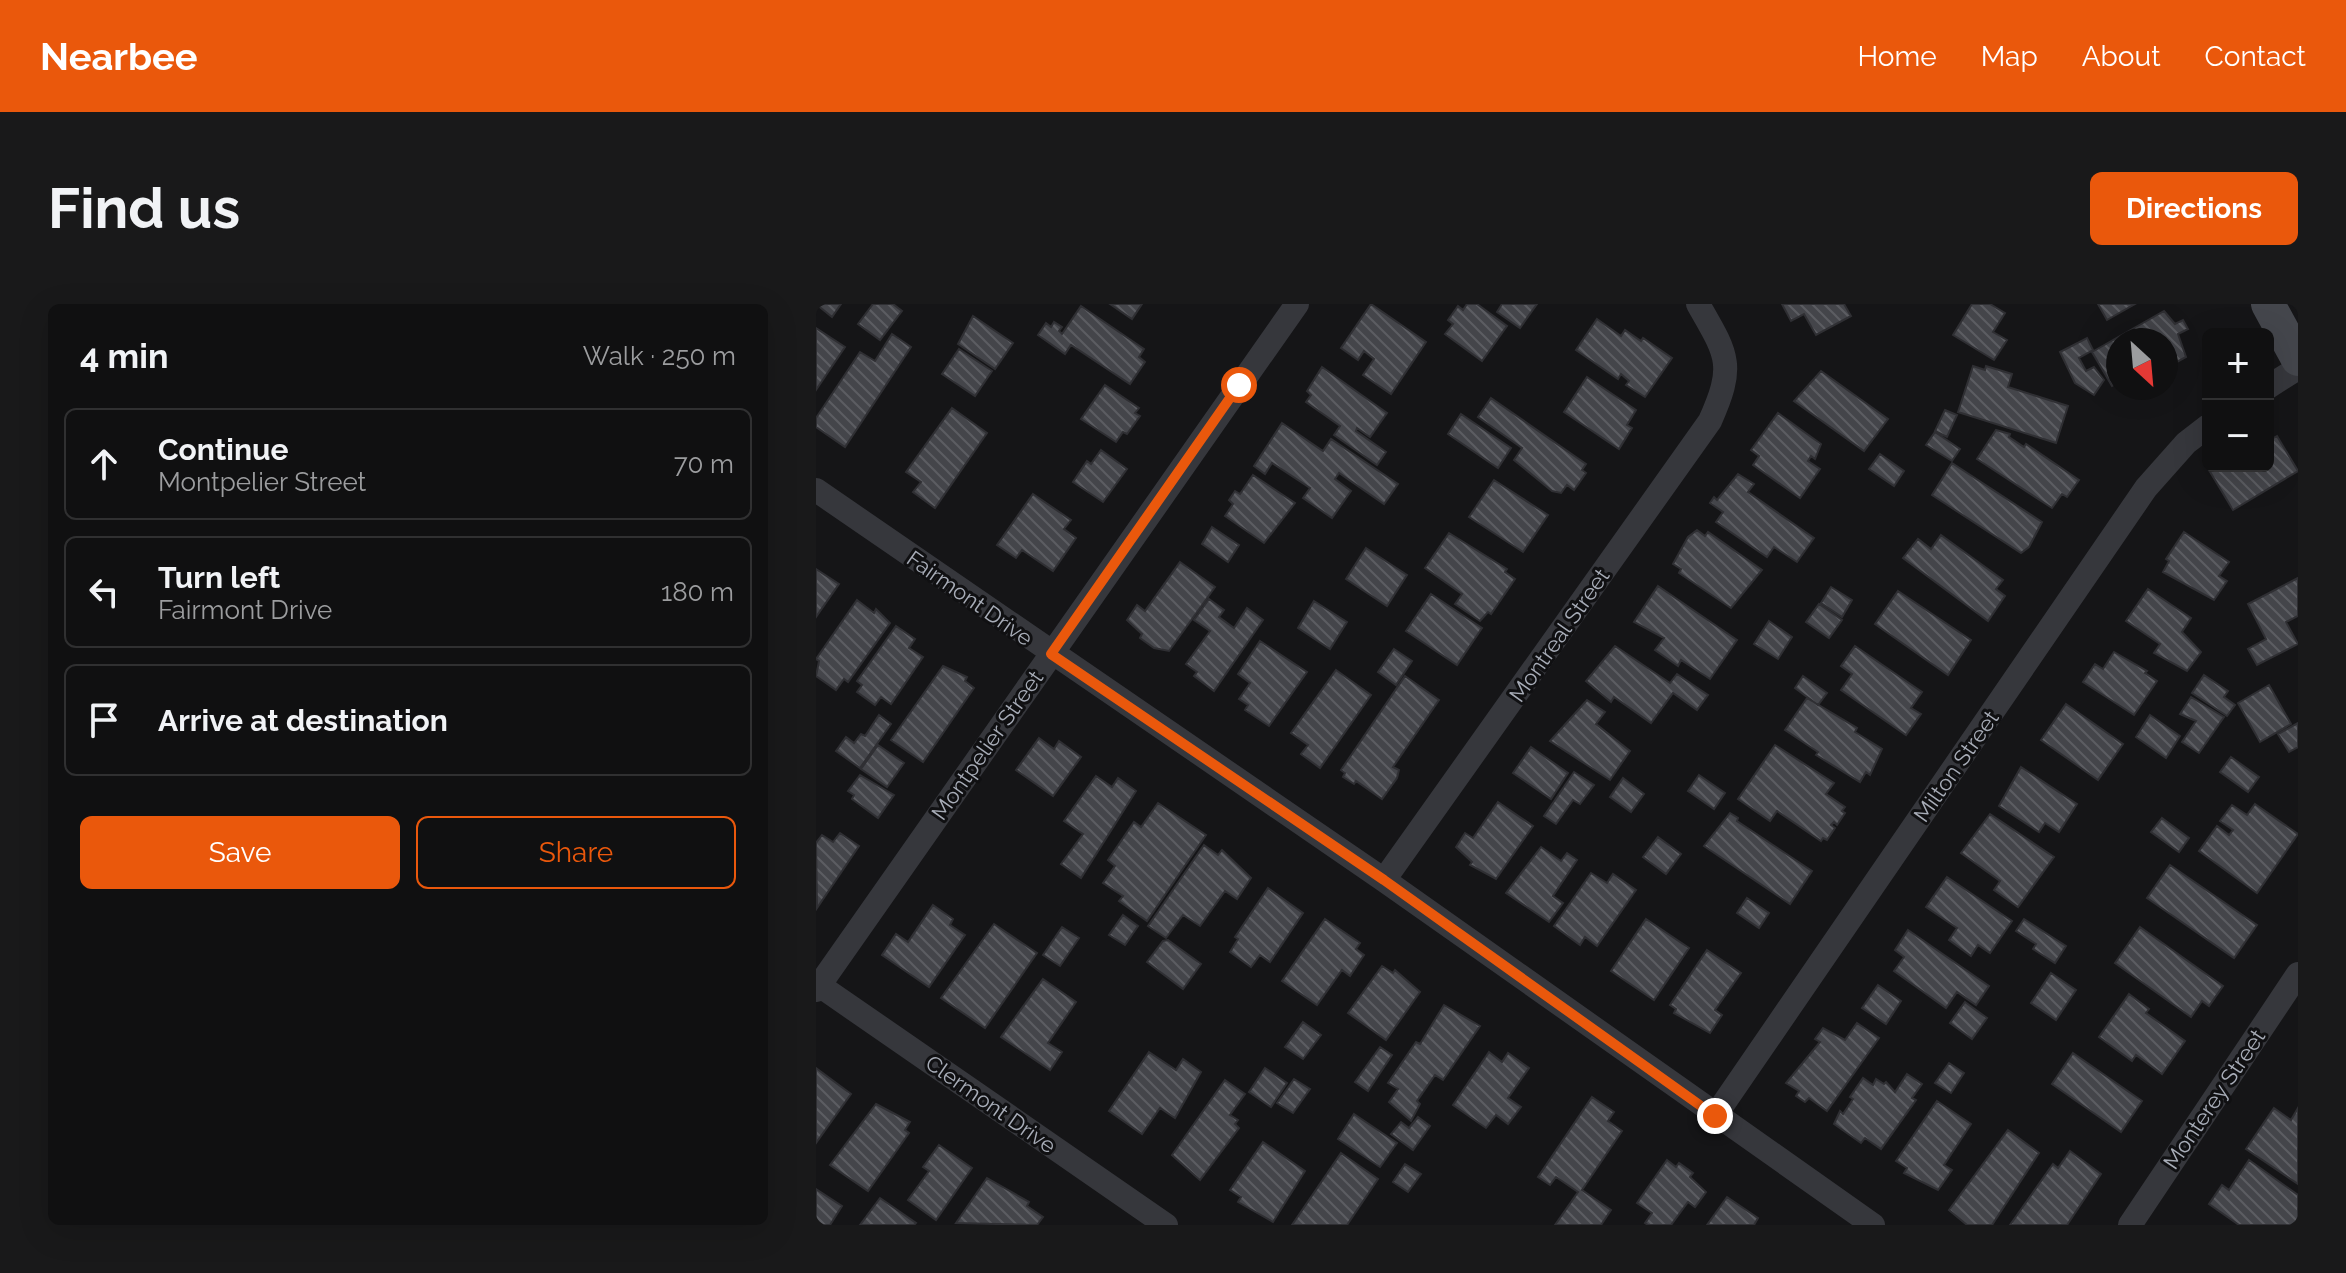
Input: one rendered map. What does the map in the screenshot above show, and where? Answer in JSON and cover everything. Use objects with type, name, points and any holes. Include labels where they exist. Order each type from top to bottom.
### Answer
[{"type":"main road","points":[[2268,304],[2298,359]]},
{"type":"street","name":"Montpelier Street","points":[[817,986],[1297,304]]},
{"type":"street","name":"Montreal Street","points":[[1384,880],[1710,421],[1726,385],[1726,358],[1698,304]]},
{"type":"street","points":[[2274,383],[2298,368]]},
{"type":"street","name":"Milton Street","points":[[1715,1116],[2146,488],[2186,443],[2202,431]]},
{"type":"street","name":"Fairmont Drive","points":[[816,490],[1384,880],[1873,1225]]},
{"type":"street","name":"Monterey Street","points":[[2130,1225],[2298,974]]},
{"type":"street","name":"Clermont Drive","points":[[817,986],[1166,1225]]},
{"type":"building","points":[[816,304],[841,304],[832,317]]},
{"type":"building","points":[[873,304],[893,304],[902,311],[880,340],[858,324]]},
{"type":"building","points":[[1110,304],[1142,304],[1132,319]]},
{"type":"building","points":[[1371,304],[1426,342],[1391,394],[1363,375],[1374,359],[1364,351],[1358,360],[1341,348]]},
{"type":"building","points":[[1467,304],[1477,304],[1507,326],[1482,361],[1445,334],[1453,324],[1448,320],[1458,306],[1463,310]]},
{"type":"building","points":[[1502,304],[1537,304],[1520,328],[1497,312]]},
{"type":"building","points":[[1782,304],[1844,304],[1851,316],[1816,335],[1804,314],[1791,321]]},
{"type":"building","points":[[1972,304],[1990,304],[2005,313],[1993,332],[2007,340],[1994,360],[1953,335]]},
{"type":"building","points":[[2098,304],[2135,304],[2107,320]]},
{"type":"building","points":[[1081,306],[1144,349],[1139,357],[1145,362],[1130,384],[1071,345],[1065,354],[1038,335],[1046,323],[1051,327],[1054,322],[1062,327],[1059,331],[1062,334]]},
{"type":"building","points":[[2164,311],[2175,324],[2183,320],[2188,329],[2178,334],[2178,328],[2134,328]]},
{"type":"building","points":[[973,316],[1013,343],[995,369],[958,344]]},
{"type":"building","points":[[1597,319],[1621,336],[1625,330],[1641,341],[1643,338],[1672,358],[1645,397],[1626,385],[1629,381],[1621,374],[1618,379],[1576,350]]},
{"type":"building","points":[[816,328],[845,347],[816,390]]},
{"type":"building","points":[[892,334],[911,347],[845,447],[816,427],[816,418],[860,352],[875,361]]},
{"type":"building","points":[[2178,334],[2186,357],[2178,361]]},
{"type":"building","points":[[2087,338],[2093,350],[2079,358],[2086,371],[2094,367],[2104,380],[2094,395],[2075,383],[2060,352]]},
{"type":"building","points":[[2106,344],[2106,376],[2092,352]]},
{"type":"building","points":[[959,349],[992,371],[975,396],[942,374]]},
{"type":"building","points":[[1973,366],[1985,370],[1986,366],[2012,374],[2008,387],[2068,406],[2056,443],[1958,412]]},
{"type":"building","points":[[1322,367],[1387,413],[1370,437],[1357,428],[1356,431],[1386,452],[1377,465],[1334,435],[1340,426],[1306,402],[1311,395],[1307,391]]},
{"type":"building","points":[[1821,371],[1888,419],[1864,451],[1794,401]]},
{"type":"building","points":[[1587,377],[1636,410],[1627,425],[1632,428],[1619,449],[1564,412]]},
{"type":"building","points":[[1105,385],[1139,408],[1135,413],[1140,416],[1127,434],[1123,432],[1116,442],[1081,419]]},
{"type":"building","points":[[1491,398],[1586,464],[1582,470],[1586,473],[1574,490],[1567,485],[1561,493],[1552,491],[1514,460],[1522,448],[1478,417]]},
{"type":"building","points":[[952,408],[987,433],[935,508],[913,492],[921,482],[906,472]]},
{"type":"building","points":[[1945,410],[1957,415],[1947,437],[1935,431]]},
{"type":"building","points":[[1778,413],[1821,444],[1815,459],[1811,456],[1808,461],[1820,469],[1800,498],[1753,465],[1759,456],[1751,450]]},
{"type":"building","points":[[1461,414],[1511,448],[1498,468],[1448,434]]},
{"type":"building","points":[[1282,423],[1323,451],[1331,439],[1398,484],[1384,504],[1339,473],[1335,479],[1351,491],[1332,518],[1303,498],[1310,488],[1272,463],[1265,474],[1254,466]]},
{"type":"building","points":[[1996,430],[2010,434],[2009,437],[2024,447],[2026,444],[2079,480],[2067,497],[2062,494],[2052,508],[1977,459]]},
{"type":"building","points":[[1935,432],[1960,449],[1952,461],[1926,445]]},
{"type":"building","points":[[2277,436],[2298,471],[2233,510],[2210,472],[2274,472],[2274,438]]},
{"type":"building","points":[[1101,450],[1127,469],[1103,502],[1073,482],[1087,461],[1091,464]]},
{"type":"building","points":[[1880,454],[1904,471],[1894,486],[1869,469]]},
{"type":"building","points":[[1952,463],[2042,522],[2029,547],[2021,553],[1932,495]]},
{"type":"building","points":[[1738,474],[1754,484],[1748,492],[1814,538],[1797,562],[1774,547],[1767,557],[1716,522],[1723,512],[1710,503],[1714,497],[1717,500]]},
{"type":"building","points":[[1253,475],[1295,503],[1264,543],[1225,516],[1233,504],[1229,500],[1235,491],[1240,494]]},
{"type":"building","points":[[1494,480],[1548,515],[1523,552],[1469,517]]},
{"type":"building","points":[[1033,494],[1071,520],[1064,529],[1076,538],[1053,571],[1022,550],[1016,558],[997,545]]},
{"type":"building","points":[[1212,527],[1239,545],[1228,562],[1202,544]]},
{"type":"building","points":[[1697,530],[1705,536],[1708,532],[1762,570],[1731,608],[1679,573],[1681,569],[1673,564],[1688,537]]},
{"type":"building","points":[[2184,532],[2229,562],[2219,576],[2227,581],[2214,600],[2163,572],[2169,561],[2166,559]]},
{"type":"building","points":[[1449,533],[1507,569],[1505,572],[1515,579],[1491,614],[1488,612],[1480,621],[1455,604],[1462,594],[1425,568]]},
{"type":"building","points":[[1941,535],[2003,580],[1996,589],[2005,596],[1988,621],[1903,558],[1918,539],[1931,549]]},
{"type":"building","points":[[1366,548],[1407,575],[1387,606],[1346,579]]},
{"type":"building","points":[[1180,562],[1215,587],[1169,651],[1154,648],[1140,638],[1142,634],[1127,620],[1137,605],[1145,611]]},
{"type":"building","points":[[816,569],[839,584],[816,617]]},
{"type":"building","points":[[2298,578],[2298,616],[2286,622],[2298,644],[2257,665],[2248,649],[2266,639],[2248,604]]},
{"type":"building","points":[[1658,586],[1737,640],[1710,679],[1681,660],[1678,666],[1655,650],[1664,638],[1634,622]]},
{"type":"building","points":[[1831,587],[1852,600],[1842,617],[1821,603]]},
{"type":"building","points":[[2148,589],[2191,618],[2182,632],[2201,652],[2187,671],[2154,653],[2160,644],[2126,621]]},
{"type":"building","points":[[1898,591],[1971,640],[1948,675],[1875,624]]},
{"type":"building","points":[[1431,594],[1482,628],[1457,665],[1406,631]]},
{"type":"building","points":[[1209,599],[1224,610],[1219,617],[1234,628],[1247,608],[1263,620],[1214,691],[1194,676],[1197,672],[1186,664],[1210,631],[1194,620]]},
{"type":"building","points":[[857,600],[874,613],[876,609],[890,623],[848,682],[844,679],[836,690],[816,676],[819,661],[816,659]]},
{"type":"building","points":[[1314,601],[1347,622],[1330,649],[1298,628]]},
{"type":"building","points":[[1819,604],[1842,620],[1829,638],[1806,622]]},
{"type":"building","points":[[1769,621],[1792,637],[1778,659],[1754,644]]},
{"type":"building","points":[[896,626],[915,639],[909,648],[923,657],[891,704],[881,697],[875,705],[857,692],[862,685],[857,681]]},
{"type":"building","points":[[1260,641],[1307,672],[1269,726],[1245,710],[1248,705],[1239,699],[1250,683],[1238,674]]},
{"type":"building","points":[[1615,646],[1670,683],[1677,674],[1708,695],[1697,710],[1673,693],[1651,723],[1614,697],[1611,702],[1586,681]]},
{"type":"building","points":[[1855,646],[1922,692],[1911,708],[1921,714],[1906,735],[1841,690],[1852,674],[1841,666]]},
{"type":"building","points":[[1394,649],[1412,661],[1396,685],[1378,672]]},
{"type":"building","points":[[2114,652],[2147,671],[2145,673],[2157,681],[2134,715],[2083,682],[2095,664],[2103,669]]},
{"type":"building","points":[[943,666],[967,677],[965,681],[974,688],[923,762],[891,740]]},
{"type":"building","points":[[1336,670],[1371,695],[1320,768],[1301,754],[1308,745],[1291,733]]},
{"type":"building","points":[[2204,675],[2228,691],[2224,697],[2235,705],[2227,716],[2192,693]]},
{"type":"building","points":[[1405,676],[1439,700],[1393,767],[1399,770],[1397,778],[1382,799],[1356,781],[1354,784],[1343,777],[1345,773],[1341,770]]},
{"type":"building","points":[[1803,676],[1827,693],[1818,705],[1795,688]]},
{"type":"building","points":[[2269,685],[2291,724],[2260,742],[2238,703]]},
{"type":"building","points":[[2191,697],[2224,717],[2199,753],[2182,742],[2196,721],[2180,714]]},
{"type":"building","points":[[1807,698],[1857,728],[1855,732],[1882,749],[1870,775],[1866,772],[1860,782],[1816,755],[1818,752],[1785,730]]},
{"type":"building","points":[[1587,700],[1605,712],[1596,724],[1630,751],[1610,780],[1550,741]]},
{"type":"building","points":[[2066,704],[2123,744],[2098,780],[2041,740]]},
{"type":"building","points":[[879,715],[891,724],[860,768],[836,751],[846,737],[854,743],[861,734],[865,736]]},
{"type":"building","points":[[2150,715],[2180,736],[2166,758],[2136,737]]},
{"type":"building","points":[[2298,723],[2298,747],[2289,752],[2278,734]]},
{"type":"building","points":[[1039,738],[1054,749],[1059,741],[1081,757],[1053,796],[1016,770]]},
{"type":"building","points":[[878,745],[904,763],[887,787],[861,769]]},
{"type":"building","points":[[1775,745],[1834,783],[1826,794],[1845,807],[1842,811],[1845,813],[1837,825],[1834,822],[1831,825],[1835,828],[1827,840],[1823,838],[1821,841],[1777,811],[1770,821],[1738,799]]},
{"type":"building","points":[[1531,747],[1568,773],[1551,799],[1513,773]]},
{"type":"building","points":[[2231,757],[2259,777],[2248,792],[2220,772]]},
{"type":"building","points":[[2021,767],[2077,804],[2059,832],[2045,823],[2039,832],[1999,806]]},
{"type":"building","points":[[1574,772],[1594,785],[1580,804],[1573,800],[1556,824],[1544,816]]},
{"type":"building","points":[[860,775],[894,795],[878,818],[852,799],[854,795],[848,791]]},
{"type":"building","points":[[1699,775],[1725,793],[1714,809],[1688,791]]},
{"type":"building","points":[[1096,776],[1112,787],[1118,778],[1136,791],[1081,878],[1061,864],[1083,834],[1064,821]]},
{"type":"building","points":[[1623,778],[1644,794],[1631,812],[1610,797]]},
{"type":"building","points":[[1498,802],[1533,826],[1496,879],[1470,865],[1472,862],[1456,847],[1465,833],[1473,838]]},
{"type":"building","points":[[1158,803],[1206,835],[1147,921],[1119,901],[1123,896],[1103,883],[1115,866],[1108,860],[1134,822],[1141,827]]},
{"type":"building","points":[[2255,804],[2298,834],[2257,893],[2199,851],[2217,826],[2229,835],[2233,830],[2220,821],[2232,805],[2247,815]]},
{"type":"building","points":[[1730,813],[1738,818],[1737,821],[1812,871],[1790,904],[1704,846]]},
{"type":"building","points":[[1990,814],[2054,857],[2018,907],[1994,890],[2000,881],[1961,853]]},
{"type":"building","points":[[2162,818],[2189,838],[2179,852],[2151,832]]},
{"type":"building","points":[[840,833],[859,846],[817,908],[816,843],[822,835],[833,842]]},
{"type":"building","points":[[1658,837],[1681,854],[1666,874],[1643,857]]},
{"type":"building","points":[[1204,845],[1218,855],[1222,850],[1251,878],[1237,899],[1225,891],[1200,926],[1183,915],[1166,938],[1148,926]]},
{"type":"building","points":[[1541,847],[1561,861],[1567,853],[1577,860],[1553,896],[1563,903],[1549,922],[1506,893]]},
{"type":"building","points":[[2170,865],[2257,925],[2234,958],[2147,898]]},
{"type":"building","points":[[1591,873],[1607,883],[1613,874],[1636,890],[1597,946],[1585,937],[1580,945],[1554,926]]},
{"type":"building","points":[[1947,877],[2012,921],[1990,953],[1978,945],[1971,956],[1949,940],[1957,928],[1926,907]]},
{"type":"building","points":[[1268,888],[1303,913],[1270,962],[1260,955],[1251,967],[1230,952],[1238,939],[1235,937]]},
{"type":"building","points":[[1747,898],[1769,913],[1759,928],[1737,913]]},
{"type":"building","points":[[933,905],[953,919],[950,925],[965,935],[929,987],[882,955],[896,934],[908,942]]},
{"type":"building","points":[[1123,915],[1138,926],[1125,945],[1109,935]]},
{"type":"building","points":[[1325,919],[1360,943],[1356,949],[1364,955],[1350,976],[1342,970],[1317,1005],[1282,981]]},
{"type":"building","points":[[1646,919],[1689,948],[1654,1000],[1611,971]]},
{"type":"building","points":[[2024,919],[2066,946],[2055,963],[2033,949],[2036,944],[2016,931]]},
{"type":"building","points":[[994,924],[1037,953],[985,1028],[941,998]]},
{"type":"building","points":[[1062,927],[1079,938],[1060,966],[1043,955]]},
{"type":"building","points":[[2140,927],[2223,986],[2209,1006],[2202,1001],[2191,1017],[2115,963]]},
{"type":"building","points":[[1908,930],[1989,986],[1976,1005],[1957,992],[1946,1008],[1894,971],[1904,957],[1895,950]]},
{"type":"building","points":[[1168,940],[1201,964],[1183,989],[1147,962],[1163,941]]},
{"type":"building","points":[[1707,950],[1741,973],[1715,1010],[1722,1015],[1710,1033],[1674,1013],[1676,1009],[1670,1005]]},
{"type":"building","points":[[1382,966],[1393,973],[1395,970],[1420,992],[1386,1040],[1348,1013]]},
{"type":"building","points":[[2051,973],[2076,990],[2056,1020],[2031,1003]]},
{"type":"building","points":[[1043,979],[1076,1002],[1048,1043],[1062,1052],[1050,1070],[1001,1037]]},
{"type":"building","points":[[1878,985],[1901,1001],[1886,1024],[1862,1008]]},
{"type":"building","points":[[2129,994],[2149,1009],[2146,1013],[2185,1041],[2162,1074],[2136,1055],[2132,1061],[2099,1037]]},
{"type":"building","points":[[1965,1002],[1987,1018],[1972,1039],[1950,1023]]},
{"type":"building","points":[[1444,1005],[1480,1026],[1443,1080],[1435,1075],[1417,1101],[1420,1104],[1411,1121],[1389,1102],[1398,1089],[1388,1083],[1416,1042],[1420,1044]]},
{"type":"building","points":[[1303,1022],[1321,1035],[1303,1059],[1285,1047]]},
{"type":"building","points":[[1857,1023],[1879,1038],[1827,1111],[1809,1098],[1805,1102],[1796,1096],[1799,1091],[1786,1083],[1820,1042],[1815,1039],[1823,1028],[1845,1040]]},
{"type":"building","points":[[1380,1047],[1392,1055],[1368,1091],[1355,1082]]},
{"type":"building","points":[[1149,1052],[1176,1070],[1183,1059],[1201,1072],[1175,1118],[1160,1108],[1142,1134],[1109,1111]]},
{"type":"building","points":[[1489,1052],[1502,1062],[1508,1053],[1529,1068],[1508,1098],[1521,1107],[1508,1124],[1496,1115],[1486,1128],[1453,1105]]},
{"type":"building","points":[[2073,1053],[2142,1101],[2121,1132],[2052,1084]]},
{"type":"building","points":[[1949,1063],[1964,1073],[1951,1093],[1935,1083]]},
{"type":"building","points":[[816,1068],[851,1094],[816,1143]]},
{"type":"building","points":[[1265,1068],[1287,1083],[1271,1107],[1249,1092]]},
{"type":"building","points":[[1907,1074],[1922,1084],[1912,1098],[1916,1100],[1881,1149],[1865,1138],[1861,1143],[1834,1124],[1840,1111],[1843,1114],[1853,1099],[1850,1097],[1863,1078],[1873,1085],[1876,1079],[1884,1084],[1886,1082],[1895,1092]]},
{"type":"building","points":[[1294,1079],[1310,1089],[1293,1113],[1277,1103]]},
{"type":"building","points":[[1225,1080],[1245,1094],[1230,1115],[1238,1120],[1235,1124],[1239,1128],[1200,1180],[1172,1155]]},
{"type":"building","points":[[1592,1097],[1614,1112],[1608,1121],[1622,1131],[1582,1190],[1611,1210],[1601,1225],[1555,1225],[1578,1192],[1556,1177],[1550,1185],[1538,1177]]},
{"type":"building","points":[[1937,1101],[1971,1124],[1944,1165],[1952,1170],[1938,1190],[1904,1173],[1907,1168],[1896,1161]]},
{"type":"building","points":[[876,1104],[910,1122],[905,1130],[909,1133],[868,1191],[830,1165]]},
{"type":"building","points":[[2274,1108],[2291,1120],[2298,1108],[2298,1184],[2246,1149]]},
{"type":"building","points":[[1354,1114],[1397,1143],[1380,1167],[1338,1139]]},
{"type":"building","points":[[1418,1117],[1430,1126],[1413,1150],[1391,1134],[1401,1122],[1409,1128]]},
{"type":"building","points":[[2008,1130],[2039,1153],[1992,1225],[1967,1225],[1949,1210]]},
{"type":"building","points":[[1263,1142],[1305,1171],[1273,1222],[1238,1202],[1241,1197],[1230,1190]]},
{"type":"building","points":[[939,1145],[972,1168],[936,1220],[908,1200],[929,1171],[923,1167]]},
{"type":"building","points":[[2070,1151],[2101,1174],[2067,1225],[2010,1225],[2053,1164],[2058,1168]]},
{"type":"building","points":[[1341,1153],[1378,1179],[1347,1225],[1292,1225]]},
{"type":"building","points":[[1667,1160],[1676,1167],[1679,1163],[1693,1173],[1690,1177],[1706,1192],[1695,1207],[1688,1202],[1671,1225],[1648,1225],[1645,1223],[1652,1213],[1637,1203]]},
{"type":"building","points":[[2249,1160],[2298,1195],[2298,1225],[2239,1225],[2209,1204],[2222,1185],[2229,1190]]},
{"type":"building","points":[[1405,1164],[1421,1174],[1408,1192],[1393,1182]]},
{"type":"building","points":[[987,1178],[1029,1202],[1027,1206],[1043,1217],[1037,1225],[956,1223]]},
{"type":"building","points":[[816,1189],[842,1206],[830,1225],[816,1225]]},
{"type":"building","points":[[1727,1197],[1758,1218],[1754,1225],[1707,1225]]},
{"type":"building","points":[[880,1198],[916,1223],[860,1225]]},
{"type":"route","points":[[1239,385],[1051,654],[1384,880],[1715,1116]]}]
